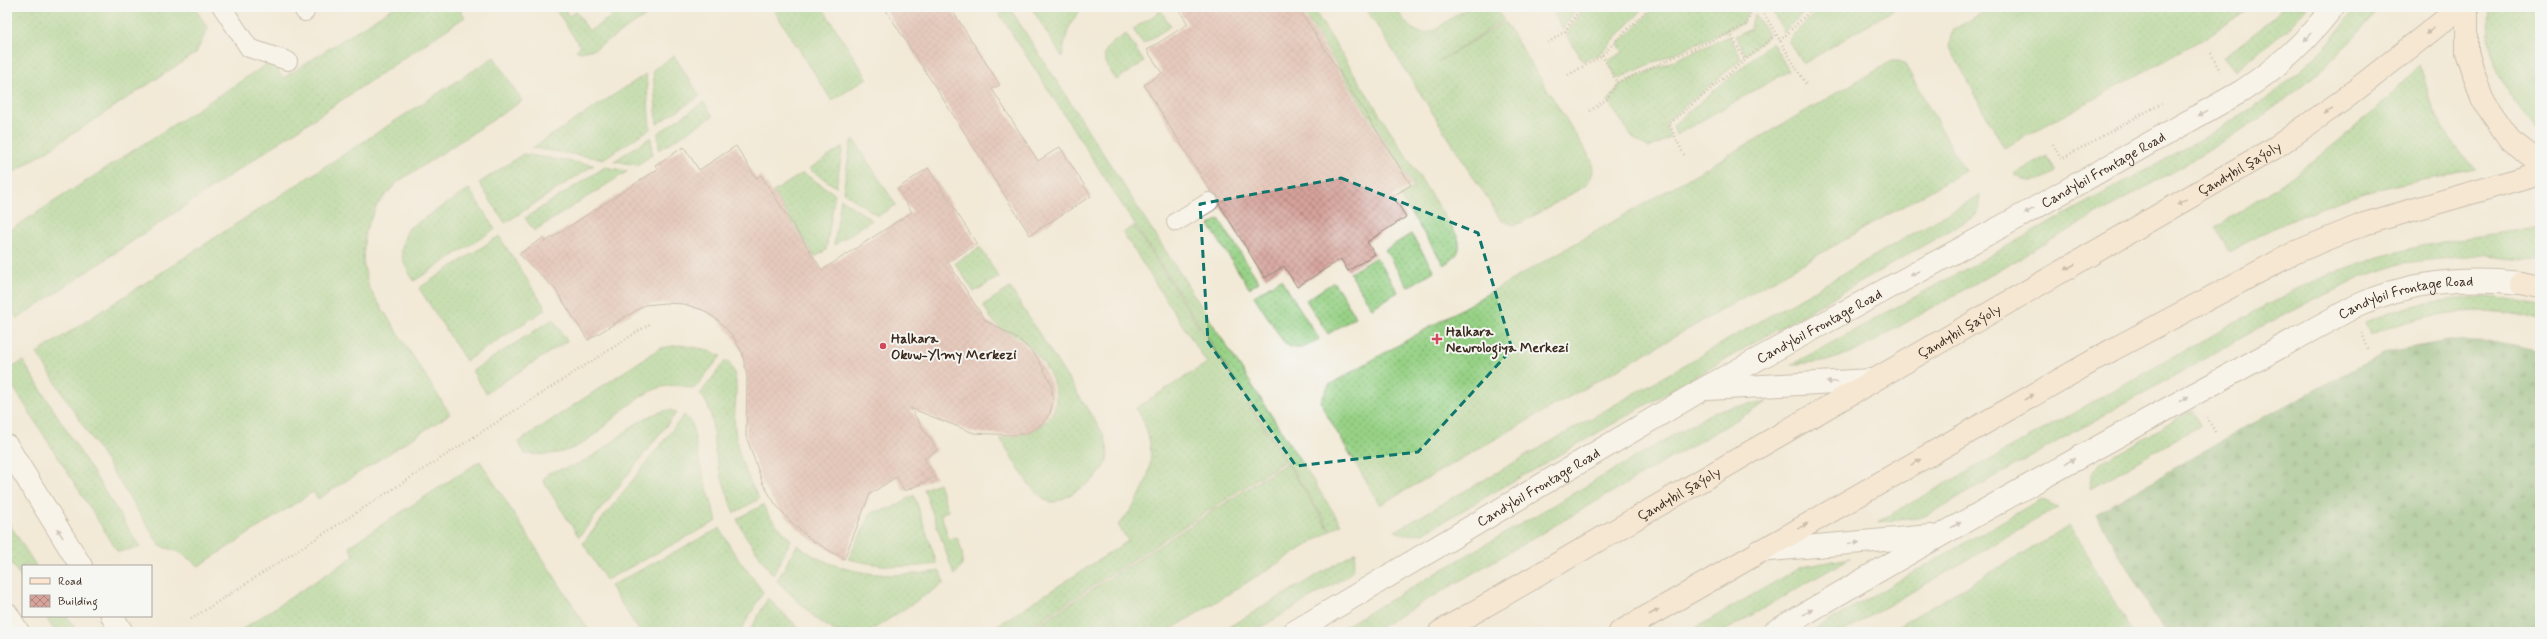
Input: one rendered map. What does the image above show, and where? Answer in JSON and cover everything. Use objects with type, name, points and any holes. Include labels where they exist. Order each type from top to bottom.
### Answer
[{"type":"main road","name":"Çandybil şaýoly","points":[[1440,632],[1871,380],[2276,148],[2343,100],[2461,7]]},
{"type":"main road","points":[[2467,7],[2467,52],[2482,99],[2510,140],[2540,164]]},
{"type":"main road","points":[[1620,632],[2112,350],[2296,252],[2364,224],[2540,173]]},
{"type":"street","name":"Candybil Frontage Road","points":[[1294,632],[1703,389],[2019,217],[2242,91],[2267,75],[2291,55],[2317,28],[2333,7]]},
{"type":"street","name":"Candybil Frontage Road","points":[[1774,632],[1937,536],[2064,464],[2380,295],[2407,286],[2437,282],[2487,280],[2530,285]]},
{"type":"street","points":[[1703,389],[1871,380]]},
{"type":"street","points":[[7,446],[80,565]]},
{"type":"street","points":[[1759,551],[1937,536]]},
{"type":"street","points":[[7,614],[18,632]]},
{"type":"street","points":[[113,617],[122,632]]},
{"type":"lane","points":[[222,7],[249,48],[288,61]]},
{"type":"lane","points":[[1176,222],[1208,202]]},
{"type":"path","points":[[1548,43],[1565,31],[1581,7]]},
{"type":"path","points":[[1568,75],[1602,55],[1650,7]]},
{"type":"path","points":[[1590,111],[1607,99],[1617,83],[1746,25],[1752,10],[1758,7],[1807,86]]},
{"type":"path","points":[[1780,41],[1811,10]]},
{"type":"path","points":[[1730,33],[1745,60]]},
{"type":"path","points":[[1684,155],[1669,124],[1776,34]]},
{"type":"path","points":[[2211,53],[2222,70],[2216,73]]},
{"type":"path","points":[[1602,55],[1617,83]]},
{"type":"path","points":[[2053,144],[2061,159],[2144,113]]},
{"type":"path","points":[[191,619],[651,323]]},
{"type":"path","points":[[2355,335],[2361,332],[2368,349]]},
{"type":"path","points":[[2213,413],[2206,417],[2215,432]]},
{"type":"highlighted area","points":[[1341,178],[1478,233],[1512,349],[1418,452],[1296,466],[1208,342],[1200,204]]},
{"type":"green space","points":[[1478,6],[1494,7],[1504,20],[1438,62],[1505,22],[1591,159],[1593,170],[1588,183],[1521,223],[1514,225],[1501,220],[1365,7],[1395,7],[1405,22],[1414,30],[1422,33],[1430,32],[1438,28],[1469,8]]},
{"type":"green space","points":[[7,7],[194,7],[208,28],[196,53],[7,177]]},
{"type":"green space","points":[[394,7],[458,7],[465,17],[17,319],[7,303],[7,232],[272,61],[283,78]]},
{"type":"green space","points":[[554,7],[563,7],[569,16],[576,11],[589,31],[626,7],[660,7],[595,49],[580,52],[576,50],[580,46]]},
{"type":"green space","points":[[772,7],[822,7],[867,78],[832,101]]},
{"type":"green space","points":[[995,7],[1009,7],[1341,524],[1331,530]]},
{"type":"green space","points":[[1031,7],[1084,7],[1074,18],[1068,30],[1062,57]]},
{"type":"green space","points":[[1300,7],[1312,7],[1457,236],[1459,241],[1459,249],[1455,256],[1444,265],[1400,196],[1414,187]]},
{"type":"green space","points":[[1550,7],[1577,7],[1563,29]]},
{"type":"green space","points":[[1584,7],[1645,7],[1600,54],[1583,61],[1566,34]]},
{"type":"green space","points":[[1655,7],[1750,7],[1743,23],[1617,79],[1608,61],[1623,52],[1618,44]]},
{"type":"green space","points":[[1769,7],[1807,7],[1808,8],[1784,32]]},
{"type":"green space","points":[[1821,7],[1898,7],[1803,64],[1788,40]]},
{"type":"green space","points":[[1993,7],[2251,7],[2202,40],[2004,148],[1949,46],[1954,29]]},
{"type":"green space","points":[[2284,7],[2307,7],[2287,30],[2235,71],[2224,57],[2260,29]]},
{"type":"green space","points":[[2356,7],[2380,7],[2351,40],[2320,71],[2287,98],[2215,147],[1856,351],[1830,360],[1791,365],[2202,139],[2265,100],[2323,50]]},
{"type":"green space","points":[[2489,7],[2540,7],[2540,128],[2516,103],[2506,89],[2499,74],[2493,58],[2490,42],[2488,24]]},
{"type":"green space","points":[[1161,11],[1171,26],[1143,44],[1133,29]]},
{"type":"green space","points":[[1755,14],[1769,36],[1746,55],[1735,36],[1751,29],[1750,26]]},
{"type":"green space","points":[[1126,34],[1144,62],[1116,80],[1107,64],[1105,53],[1111,44]]},
{"type":"green space","points":[[1729,36],[1742,59],[1665,123],[1670,138],[1649,148],[1634,139],[1608,102],[1619,85]]},
{"type":"green space","points":[[1772,42],[1789,71],[1676,135],[1673,125]]},
{"type":"green space","points":[[674,56],[700,96],[657,124],[653,70]]},
{"type":"green space","points":[[494,57],[522,101],[396,183],[377,205],[365,232],[363,262],[369,288],[450,414],[318,499],[313,492],[199,566],[179,552],[160,546],[37,353]]},
{"type":"green space","points":[[1892,61],[1904,63],[1965,171],[1380,505],[1324,410],[1321,401],[1329,385]]},
{"type":"green space","points":[[2420,65],[2429,97],[2446,133],[2454,145],[2477,169],[2405,183],[2351,197],[2293,219],[2229,252],[2215,227],[2271,191],[2323,153],[2372,112]]},
{"type":"green space","points":[[646,74],[650,129],[603,159],[532,148]]},
{"type":"green space","points":[[704,102],[713,116],[659,150],[658,133]]},
{"type":"green space","points":[[651,137],[652,155],[637,165],[614,161]]},
{"type":"green space","points":[[854,140],[896,205],[878,216],[843,192],[851,142]]},
{"type":"green space","points":[[843,147],[836,187],[809,169]]},
{"type":"green space","points":[[523,154],[594,165],[505,223],[479,183]]},
{"type":"green space","points":[[2047,156],[2056,172],[2035,181],[2025,180],[2014,174]]},
{"type":"green space","points":[[605,167],[628,171],[534,231],[525,218]]},
{"type":"green space","points":[[803,173],[835,194],[826,250],[815,257],[773,192]]},
{"type":"green space","points":[[469,189],[495,229],[414,281],[406,267],[402,255],[403,243],[409,228]]},
{"type":"green space","points":[[1980,195],[1980,208],[1975,216],[1423,533],[1405,535],[1395,531]]},
{"type":"green space","points":[[841,199],[872,220],[834,245]]},
{"type":"green space","points":[[1219,219],[1259,282],[1249,288],[1209,225]]},
{"type":"green space","points":[[1134,226],[1285,461],[1022,632],[987,632],[1128,541],[1118,525],[1129,512],[1145,484],[1151,455],[1149,439],[1136,408],[1207,363],[1123,233]]},
{"type":"green space","points":[[2530,229],[2540,229],[2540,262],[2478,255],[2403,263],[2362,277],[2266,324],[1925,516],[1919,518],[1877,522],[2292,291],[2348,267],[2420,246]]},
{"type":"green space","points":[[1411,234],[1434,271],[1408,287],[1385,250]]},
{"type":"green space","points":[[499,236],[546,309],[466,361],[419,288]]},
{"type":"green space","points":[[980,247],[999,277],[974,292],[955,263]]},
{"type":"green space","points":[[1376,257],[1398,292],[1372,308],[1350,273]]},
{"type":"green space","points":[[1281,279],[1319,339],[1303,348],[1290,347],[1285,344],[1254,296]]},
{"type":"green space","points":[[1334,282],[1356,317],[1328,334],[1306,300]]},
{"type":"green space","points":[[1010,288],[1102,432],[1108,450],[1106,464],[1097,476],[1070,495],[1051,503],[1035,491],[1028,483],[1000,438],[1014,437],[1033,431],[1044,423],[1049,418],[1054,408],[1056,397],[1050,375],[1037,354],[1021,339],[1003,330],[997,325],[983,305]]},
{"type":"green space","points":[[2491,297],[2540,306],[2540,321],[2519,315],[2476,311],[2432,316],[2390,327],[2370,335],[2365,322],[2411,306],[2459,299]]},
{"type":"green space","points":[[553,319],[567,341],[486,393],[472,371]]},
{"type":"green space","points":[[2448,341],[2505,343],[2540,351],[2540,632],[2164,632],[2096,514],[2245,427],[2387,352]]},
{"type":"green space","points":[[680,345],[704,349],[721,356],[694,389],[676,386],[660,388],[645,394],[590,438],[570,450],[551,454],[525,454],[518,442],[660,348]]},
{"type":"green space","points":[[726,360],[735,374],[736,392],[734,420],[740,456],[750,482],[759,499],[734,513],[717,462],[713,426],[709,409],[700,394]]},
{"type":"green space","points":[[23,361],[140,547],[118,552],[7,377],[7,371]]},
{"type":"green space","points":[[1767,402],[1372,632],[1335,632],[1708,415],[1722,409]]},
{"type":"green space","points":[[669,410],[677,412],[579,537],[543,481],[548,473],[586,460],[601,451],[637,423],[647,417]]},
{"type":"green space","points":[[2192,410],[2200,425],[2090,489],[2091,475],[2100,464]]},
{"type":"green space","points":[[684,415],[692,424],[700,465],[717,521],[606,580],[583,543]]},
{"type":"green space","points":[[480,461],[590,632],[241,632],[241,630],[354,556],[349,546]]},
{"type":"green space","points":[[1287,463],[1330,531],[1167,632],[1026,632]]},
{"type":"green space","points":[[939,483],[948,511],[941,514],[949,539],[957,537],[963,557],[961,566],[954,575],[924,489]]},
{"type":"green space","points":[[914,495],[937,564],[926,566],[892,566],[848,559],[872,512],[892,508]]},
{"type":"green space","points":[[2041,499],[2058,507],[1843,632],[1810,632]]},
{"type":"green space","points":[[763,505],[769,516],[791,540],[773,575],[745,535],[737,519]]},
{"type":"green space","points":[[7,520],[35,565],[22,565],[22,579],[7,556]]},
{"type":"green space","points":[[2070,526],[2132,632],[1888,632]]},
{"type":"green space","points":[[720,528],[732,550],[763,592],[740,632],[640,632],[610,586]]},
{"type":"green space","points":[[797,545],[830,563],[866,573],[902,575],[940,571],[944,583],[869,632],[836,632],[815,618],[777,581]]},
{"type":"green space","points":[[1356,552],[1353,569],[1346,577],[1253,632],[1220,632]]},
{"type":"green space","points":[[1850,558],[1723,632],[1688,632],[1801,567]]},
{"type":"green space","points":[[768,598],[803,632],[749,632]]},
{"type":"green space","points":[[46,617],[68,617],[77,632],[55,632]]},
{"type":"building","points":[[884,7],[950,7],[1000,85],[992,89],[1038,161],[1060,147],[1091,196],[1030,235]]},
{"type":"building","points":[[1177,7],[1298,7],[1411,185],[1393,196],[1406,217],[1367,242],[1375,254],[1348,271],[1341,259],[1297,287],[1284,266],[1265,278],[1219,204],[1218,196],[1211,192],[1144,85],[1162,73],[1147,50],[1188,24]]},
{"type":"building","name":"Halkara Okuw-Ylmy Merkezi","points":[[736,146],[756,178],[761,175],[822,270],[912,212],[897,189],[928,168],[977,244],[948,262],[985,320],[1021,341],[1037,357],[1051,383],[1053,399],[1050,413],[1041,425],[1027,433],[1013,435],[974,433],[910,408],[937,450],[924,459],[936,477],[905,491],[896,477],[870,494],[844,559],[813,541],[793,524],[776,505],[763,484],[746,436],[747,377],[742,352],[732,335],[719,321],[703,310],[684,304],[665,303],[645,305],[588,340],[555,289],[519,254],[543,238],[545,242],[658,169],[655,165],[684,147],[699,170]]},
{"type":"place","name":"Halkara Newrologiya Merkezi","points":[[1437,339]]},
{"type":"place","name":"Halkara Okuw-Ylmy Merkezi","points":[[883,346]]}]
